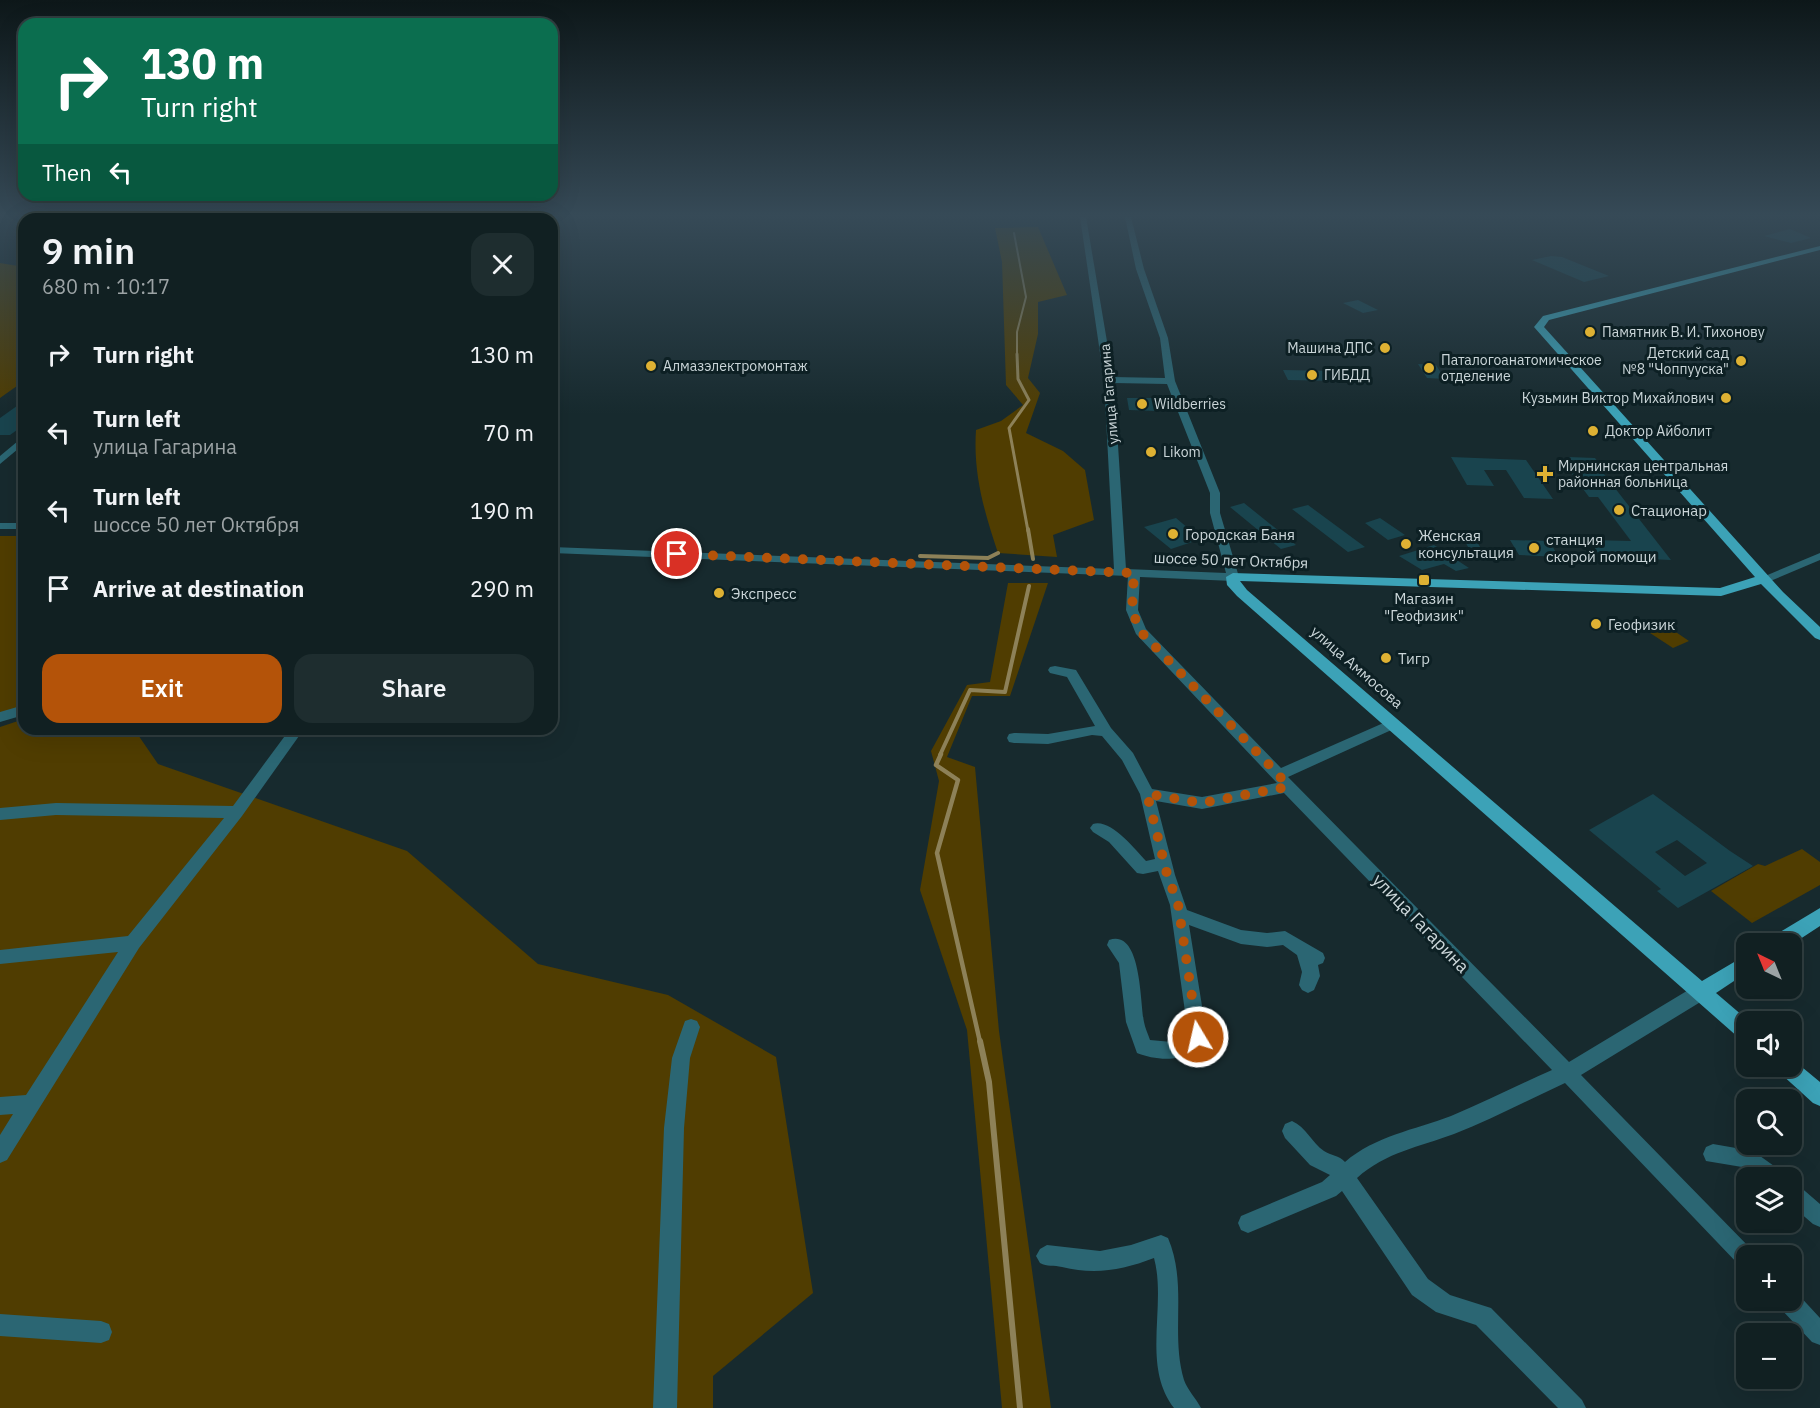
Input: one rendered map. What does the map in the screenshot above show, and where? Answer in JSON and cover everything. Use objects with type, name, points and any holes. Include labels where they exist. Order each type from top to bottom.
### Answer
[{"type":"main road","points":[[1684,283],[1546,318],[1539,327],[1764,579],[1820,635]]},
{"type":"main road","name":"шоссе 50 лет Октября","points":[[1233,577],[1721,592],[1764,579]]},
{"type":"main road","name":"улица Аммосова","points":[[1233,577],[1234,585],[1242,593],[1736,1022]]},
{"type":"main road","points":[[1794,933],[1820,916]]},
{"type":"main road","points":[[1701,992],[1736,969]]},
{"type":"main road","points":[[1800,1077],[1820,1095]]},
{"type":"street","name":"улица Гагарина","points":[[1094,283],[1110,380],[1132,610],[1140,631],[1736,1248]]},
{"type":"street","name":"улица Аммосова","points":[[1145,283],[1163,335],[1170,381],[1215,493],[1215,513],[1233,577]]},
{"type":"street","points":[[1110,380],[1170,381]]},
{"type":"street","points":[[0,461],[18,444]]},
{"type":"street","points":[[0,526],[18,526]]},
{"type":"street","name":"шоссе 50 лет Октября","points":[[558,550],[1233,577]]},
{"type":"street","points":[[1764,579],[1820,556]]},
{"type":"street","points":[[1055,670],[1071,674],[1086,695],[1106,732],[1128,757],[1147,794],[1179,914],[1198,1037],[1188,1045],[1165,1053],[1143,1047],[1135,1022],[1128,963],[1125,954],[1115,945]]},
{"type":"street","points":[[0,717],[18,712]]},
{"type":"street","points":[[1147,794],[1202,803],[1283,781],[1393,724]]},
{"type":"street","points":[[1014,738],[1048,739],[1092,730],[1106,732]]},
{"type":"street","points":[[0,1153],[133,943],[237,812],[293,735]]},
{"type":"street","points":[[0,814],[56,808],[237,812]]},
{"type":"street","points":[[1098,828],[1114,838],[1143,868],[1164,862]]},
{"type":"street","points":[[1179,914],[1241,937],[1267,940],[1285,938],[1310,954],[1311,979],[1308,985]]},
{"type":"street","points":[[0,957],[133,943]]},
{"type":"street","points":[[1248,1223],[1329,1189],[1366,1157],[1387,1147],[1452,1125],[1567,1073],[1701,992]]},
{"type":"street","points":[[665,1408],[674,1128],[681,1058],[691,1027]]},
{"type":"street","points":[[0,1106],[32,1104]]},
{"type":"street","points":[[1292,1131],[1317,1158],[1335,1165],[1420,1287],[1444,1304],[1483,1316],[1574,1408]]},
{"type":"street","points":[[1713,1154],[1746,1158],[1759,1167]]},
{"type":"street","points":[[1802,1201],[1820,1217]]},
{"type":"street","points":[[1047,1256],[1061,1255],[1078,1261],[1126,1259],[1161,1245],[1168,1270],[1167,1313],[1171,1376],[1189,1408]]},
{"type":"street","points":[[1798,1311],[1820,1334]]},
{"type":"street","points":[[0,1325],[101,1332]]},
{"type":"shaded area","points":[[0,283],[18,283],[18,385],[0,398]]},
{"type":"shaded area","points":[[1003,283],[1062,283],[1067,295],[1038,302],[1038,334],[1028,378],[1040,393],[1026,433],[1063,451],[1085,470],[1094,520],[1053,535],[1057,557],[998,553],[984,507],[976,462],[976,430],[1001,421],[1023,405],[1006,385]]},
{"type":"shaded area","points":[[0,536],[18,536],[18,708],[0,713]]},
{"type":"shaded area","points":[[1008,583],[1048,583],[1010,696],[972,696],[947,757],[975,767],[999,1031],[1051,1408],[1002,1408],[967,1030],[920,890],[939,781],[931,751],[967,685],[990,682]]},
{"type":"shaded area","points":[[1667,626],[1689,641],[1673,648],[1650,633]]},
{"type":"shaded area","points":[[18,721],[18,735],[138,735],[158,764],[407,851],[538,964],[668,995],[776,1057],[813,1293],[713,1376],[713,1408],[0,1408],[0,727]]},
{"type":"shaded area","points":[[1802,849],[1820,862],[1820,885],[1752,923],[1711,891],[1758,864],[1765,866]]},
{"type":"building","points":[[1358,300],[1378,310],[1363,313],[1343,303]]},
{"type":"building","name":"Паталогоанатомическое отделение","points":[[1418,364],[1436,365],[1445,379],[1427,378]]},
{"type":"building","name":"ГИБДД","points":[[1283,370],[1336,371],[1341,381],[1288,380]]},
{"type":"building","name":"Wildberries","points":[[1127,398],[1154,398],[1157,411],[1129,410]]},
{"type":"building","points":[[18,405],[18,429],[10,435],[0,435],[0,418]]},
{"type":"building","points":[[1451,457],[1526,460],[1553,499],[1524,498],[1506,470],[1484,470],[1494,486],[1467,485]]},
{"type":"building","name":"Стационар","points":[[1568,457],[1595,458],[1607,474],[1604,474],[1671,560],[1601,557],[1589,540],[1631,541],[1598,497],[1589,497],[1566,466],[1575,466]]},
{"type":"building","points":[[1244,503],[1296,545],[1281,549],[1230,507]]},
{"type":"building","points":[[1308,505],[1365,547],[1348,552],[1292,509]]},
{"type":"building","name":"Городская Баня","points":[[1176,518],[1201,539],[1171,549],[1144,527]]},
{"type":"building","points":[[1380,518],[1405,535],[1388,540],[1365,523]]},
{"type":"building","points":[[1460,533],[1472,533],[1483,552],[1471,552]]},
{"type":"building","name":"станция скорой помощи","points":[[1510,540],[1549,541],[1559,557],[1519,555]]},
{"type":"building","points":[[1434,545],[1469,568],[1456,571],[1444,564],[1422,570],[1399,556]]},
{"type":"building","points":[[1653,794],[1753,866],[1678,908],[1657,891],[1661,889],[1589,830]],"holes":[[[1677,840],[1707,863],[1685,876],[1655,852]]]},
{"type":"waterway","points":[[1017,354],[1017,332],[1026,297],[1023,283]]},
{"type":"waterway","points":[[1017,354],[1018,379],[1029,400],[1009,428],[1028,531]]},
{"type":"waterway","points":[[1028,529],[1033,559]]},
{"type":"waterway","points":[[920,556],[988,558],[998,553]]},
{"type":"waterway","points":[[940,755],[970,690],[1005,692],[1029,586]]},
{"type":"waterway","points":[[941,754],[936,765],[958,780],[937,853],[980,1042]]},
{"type":"waterway","points":[[980,1041],[989,1082],[1020,1408]]},
{"type":"place","name":"Памятник В. И. Тихонову","points":[[1590,332]]},
{"type":"place","name":"Машина ДПС","points":[[1385,348]]},
{"type":"place","name":"Детский сад №8 \"Чоппууска\"","points":[[1741,361]]},
{"type":"place","name":"Алмазэлектромонтаж","points":[[651,366]]},
{"type":"place","name":"Паталогоанатомическое отделение","points":[[1429,368]]},
{"type":"place","name":"ГИБДД","points":[[1312,375]]},
{"type":"place","name":"Кузьмин Виктор Михайлович","points":[[1726,398]]},
{"type":"place","name":"Wildberries","points":[[1142,404]]},
{"type":"place","name":"Доктор Айболит","points":[[1593,431]]},
{"type":"place","name":"Likom","points":[[1151,452]]},
{"type":"place","name":"Мирнинская центральная районная больница","points":[[1545,474]]},
{"type":"place","name":"Стационар","points":[[1619,510]]},
{"type":"place","name":"Городская Баня","points":[[1173,534]]},
{"type":"place","name":"Женская консультация","points":[[1406,544]]},
{"type":"place","name":"станция скорой помощи","points":[[1534,548]]},
{"type":"place","name":"Магазин \"Геофизик\"","points":[[1424,580]]},
{"type":"place","name":"Экспресс","points":[[719,593]]},
{"type":"place","name":"Геофизик","points":[[1596,624]]},
{"type":"place","name":"Тигр","points":[[1386,658]]},
{"type":"route","points":[[677,554],[1134,573],[1132,610],[1140,631],[1279,775],[1287,787],[1202,803],[1147,794],[1167,874],[1178,904],[1198,1037]]}]
